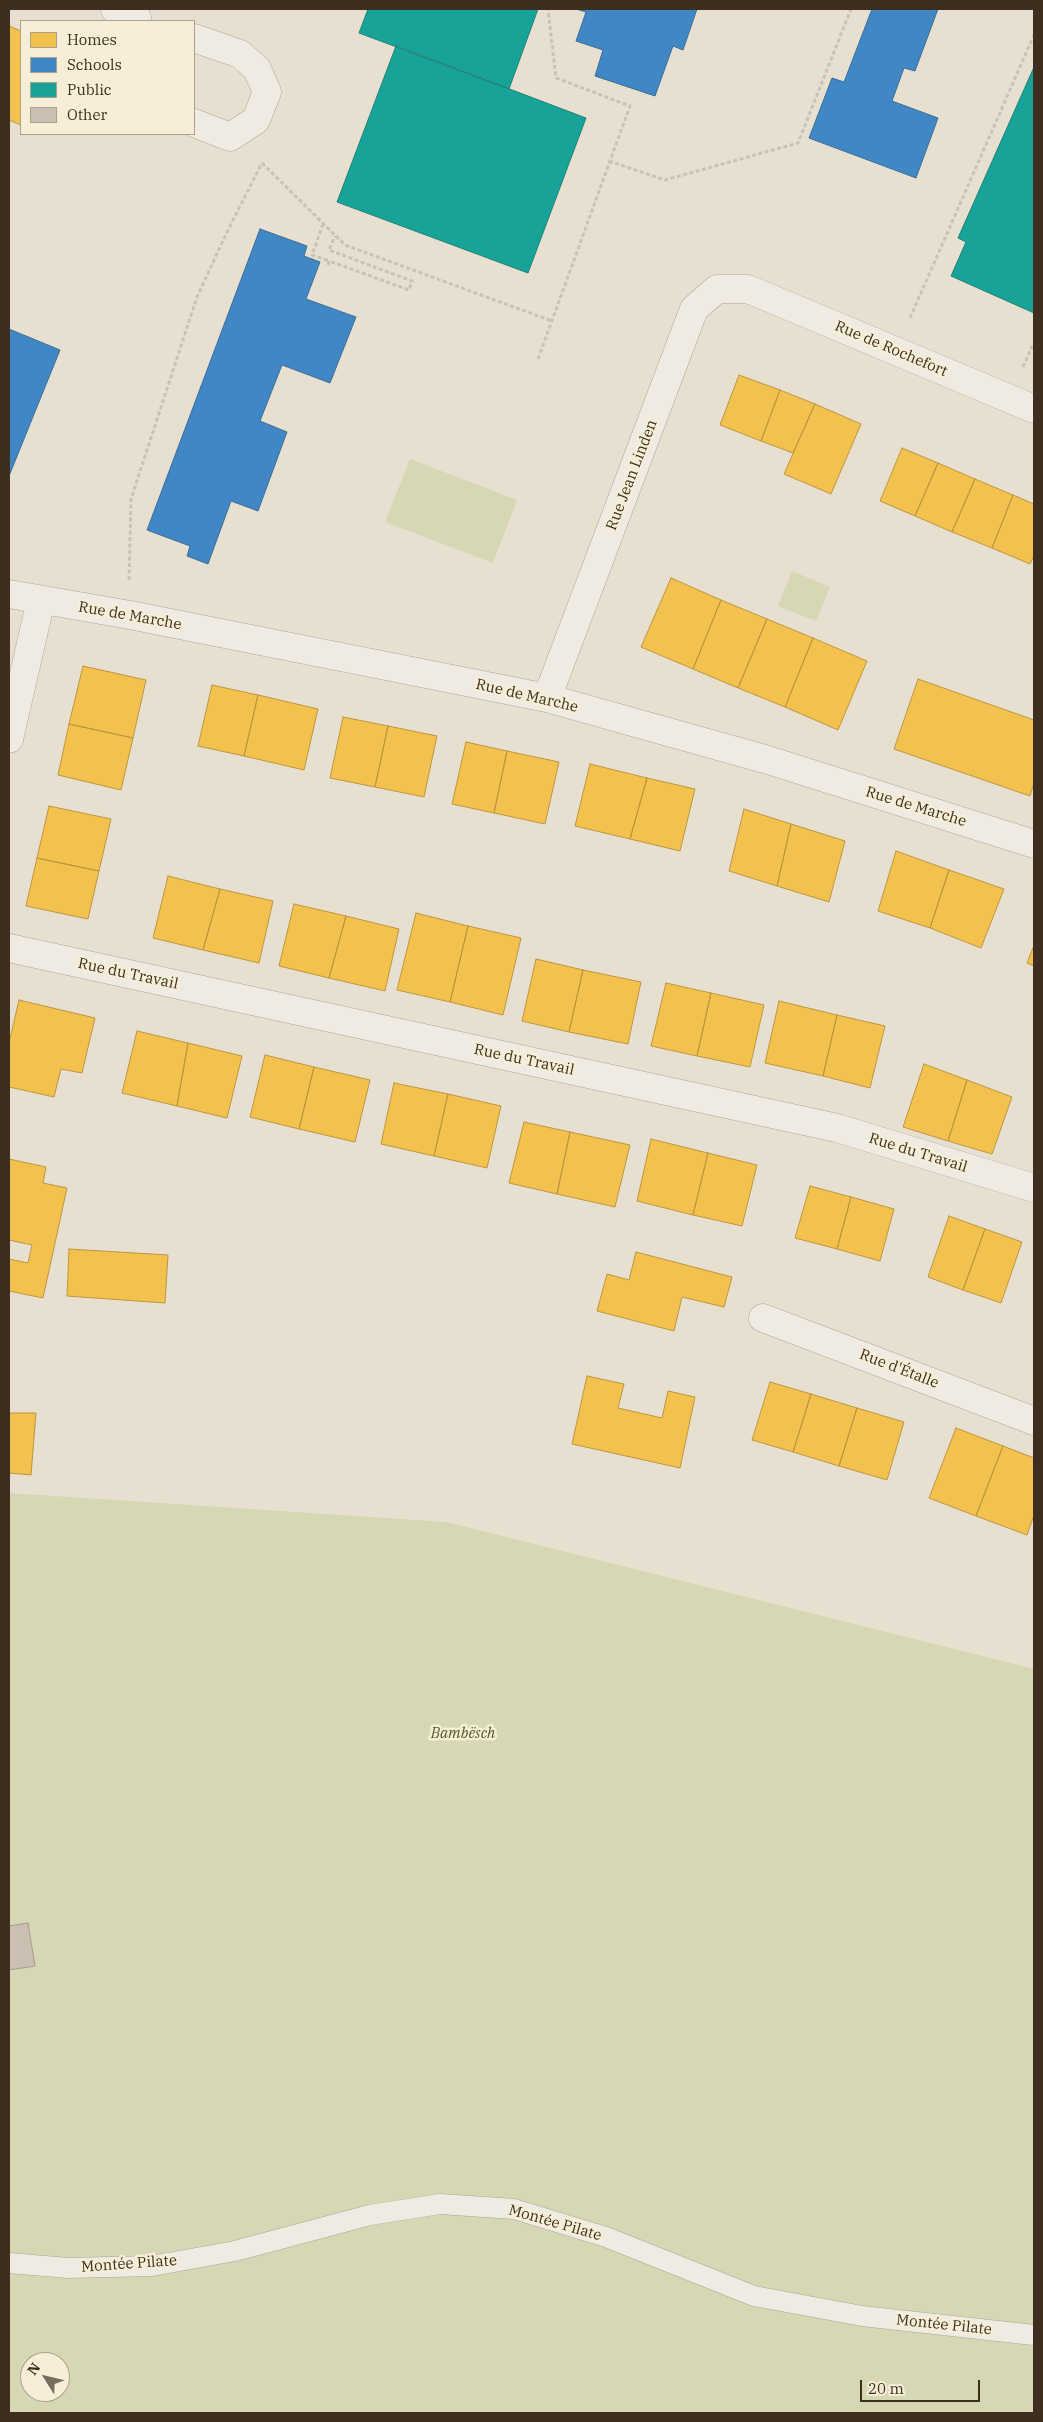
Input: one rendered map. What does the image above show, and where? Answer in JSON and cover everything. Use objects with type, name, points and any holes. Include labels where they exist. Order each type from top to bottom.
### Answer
[{"type":"street","points":[[195,38],[240,54],[257,70],[267,92],[256,120],[230,136],[195,123]]},
{"type":"street","name":"Rue Jean Linden","points":[[547,698],[694,309],[716,289],[748,289]]},
{"type":"street","name":"Rue de Rochefort","points":[[748,289],[1034,409]]},
{"type":"street","name":"Rue de Marche","points":[[9,594],[130,615],[547,698],[768,760],[1034,844]]},
{"type":"street","points":[[9,739],[41,600]]},
{"type":"street","name":"Rue du Travail","points":[[9,948],[837,1128],[1034,1188]]},
{"type":"street","name":"Rue d'Étalle","points":[[763,1318],[1034,1420]]},
{"type":"lane","name":"Montée Pilate","points":[[9,2264],[69,2268],[152,2266],[235,2251],[370,2215],[440,2204],[514,2210],[606,2238],[754,2296],[862,2316],[1034,2335]]},
{"type":"path","points":[[538,359],[630,106],[556,78],[548,9]]},
{"type":"path","points":[[609,161],[665,180],[798,144],[851,9]]},
{"type":"path","points":[[907,324],[1034,35]]},
{"type":"path","points":[[258,159],[344,245],[552,321]]},
{"type":"path","points":[[128,585],[131,499],[197,297],[262,163]]},
{"type":"path","points":[[323,224],[312,255],[329,263],[409,290],[412,281],[329,250],[335,236]]},
{"type":"path","points":[[1022,370],[1034,342]]},
{"type":"green space","points":[[410,459],[517,500],[493,563],[385,522]]},
{"type":"green space","points":[[792,571],[830,587],[816,621],[778,606]]},
{"type":"green space","name":"Bambësch","points":[[9,1493],[446,1522],[1034,1669],[1034,2413],[9,2413]]},
{"type":"building: Homes","points":[[9,26],[20,31],[20,125],[9,120]]},
{"type":"building: Homes","points":[[739,375],[780,390],[761,441],[720,425]]},
{"type":"building: Homes","points":[[780,390],[815,404],[793,453],[761,441]]},
{"type":"building: Homes","points":[[815,404],[861,424],[831,494],[784,474]]},
{"type":"building: Homes","points":[[902,448],[938,463],[915,516],[880,501]]},
{"type":"building: Homes","points":[[938,463],[975,479],[952,532],[915,516]]},
{"type":"building: Homes","points":[[975,479],[1013,495],[992,548],[952,532]]},
{"type":"building: Homes","points":[[1013,495],[1034,504],[1034,556],[1030,564],[992,548]]},
{"type":"building: Homes","points":[[671,578],[721,600],[693,669],[641,647]]},
{"type":"building: Homes","points":[[721,600],[767,619],[738,688],[693,669]]},
{"type":"building: Homes","points":[[767,619],[813,638],[785,707],[738,688]]},
{"type":"building: Homes","points":[[813,638],[867,661],[838,730],[785,707]]},
{"type":"building: Homes","points":[[83,666],[146,680],[133,738],[69,724]]},
{"type":"building: Homes","points":[[918,679],[1034,720],[1034,783],[1030,796],[894,749]]},
{"type":"building: Homes","points":[[212,685],[258,695],[244,756],[198,746]]},
{"type":"building: Homes","points":[[258,695],[318,709],[304,770],[244,756]]},
{"type":"building: Homes","points":[[343,717],[388,726],[375,787],[330,778]]},
{"type":"building: Homes","points":[[69,724],[133,738],[121,790],[58,775]]},
{"type":"building: Homes","points":[[388,726],[437,736],[424,797],[375,787]]},
{"type":"building: Homes","points":[[466,742],[507,751],[494,813],[452,804]]},
{"type":"building: Homes","points":[[507,751],[559,762],[545,824],[494,813]]},
{"type":"building: Homes","points":[[590,764],[647,778],[630,839],[575,826]]},
{"type":"building: Homes","points":[[647,778],[695,789],[680,851],[630,839]]},
{"type":"building: Homes","points":[[49,806],[111,819],[99,871],[37,858]]},
{"type":"building: Homes","points":[[744,809],[791,824],[777,886],[729,871]]},
{"type":"building: Homes","points":[[791,824],[845,841],[829,902],[777,886]]},
{"type":"building: Homes","points":[[896,851],[949,870],[930,928],[878,911]]},
{"type":"building: Homes","points":[[37,858],[99,871],[88,919],[26,906]]},
{"type":"building: Homes","points":[[949,870],[1004,889],[981,948],[930,928]]},
{"type":"building: Homes","points":[[168,876],[220,889],[203,950],[153,938]]},
{"type":"building: Homes","points":[[220,889],[273,901],[259,963],[203,950]]},
{"type":"building: Homes","points":[[294,904],[346,916],[329,978],[279,966]]},
{"type":"building: Homes","points":[[416,913],[468,926],[450,1002],[397,990]]},
{"type":"building: Homes","points":[[346,916],[399,929],[385,991],[329,978]]},
{"type":"building: Homes","points":[[468,926],[521,938],[503,1015],[450,1002]]},
{"type":"building: Homes","points":[[1034,945],[1034,966],[1027,963]]},
{"type":"building: Homes","points":[[536,959],[583,970],[569,1032],[522,1021]]},
{"type":"building: Homes","points":[[583,970],[641,982],[628,1044],[569,1032]]},
{"type":"building: Homes","points":[[666,983],[711,993],[697,1056],[651,1046]]},
{"type":"building: Homes","points":[[711,993],[764,1005],[750,1067],[697,1056]]},
{"type":"building: Homes","points":[[19,1000],[95,1018],[82,1073],[61,1069],[54,1097],[9,1087],[9,1043]]},
{"type":"building: Homes","points":[[779,1001],[837,1015],[823,1076],[765,1063]]},
{"type":"building: Homes","points":[[837,1015],[885,1026],[870,1088],[823,1076]]},
{"type":"building: Homes","points":[[137,1031],[188,1043],[177,1106],[122,1093]]},
{"type":"building: Homes","points":[[188,1043],[242,1056],[227,1118],[177,1106]]},
{"type":"building: Homes","points":[[265,1055],[314,1067],[299,1129],[250,1117]]},
{"type":"building: Homes","points":[[924,1064],[967,1080],[948,1141],[903,1127]]},
{"type":"building: Homes","points":[[314,1067],[370,1080],[355,1142],[299,1129]]},
{"type":"building: Homes","points":[[967,1080],[1012,1097],[992,1154],[948,1141]]},
{"type":"building: Homes","points":[[394,1083],[448,1094],[434,1156],[381,1144]]},
{"type":"building: Homes","points":[[448,1094],[501,1106],[487,1168],[434,1156]]},
{"type":"building: Homes","points":[[524,1122],[570,1132],[557,1194],[509,1183]]},
{"type":"building: Homes","points":[[570,1132],[630,1145],[615,1207],[557,1194]]},
{"type":"building: Homes","points":[[651,1139],[708,1153],[693,1215],[637,1201]]},
{"type":"building: Homes","points":[[708,1153],[757,1165],[742,1226],[693,1215]]},
{"type":"building: Homes","points":[[9,1159],[46,1167],[43,1183],[67,1188],[43,1298],[9,1291],[9,1259],[28,1263],[32,1245],[9,1240]]},
{"type":"building: Homes","points":[[810,1186],[851,1197],[837,1249],[795,1238]]},
{"type":"building: Homes","points":[[851,1197],[894,1209],[880,1261],[837,1249]]},
{"type":"building: Homes","points":[[949,1216],[985,1229],[963,1290],[928,1277]]},
{"type":"building: Homes","points":[[985,1229],[1022,1242],[1001,1303],[963,1290]]},
{"type":"building: Homes","points":[[69,1249],[168,1255],[165,1303],[67,1296]]},
{"type":"building: Homes","points":[[636,1252],[732,1277],[724,1307],[682,1297],[674,1331],[597,1311],[607,1274],[629,1280]]},
{"type":"building: Homes","points":[[587,1376],[624,1384],[618,1408],[662,1418],[668,1391],[695,1397],[680,1468],[572,1444]]},
{"type":"building: Homes","points":[[770,1382],[811,1394],[793,1452],[752,1440]]},
{"type":"building: Homes","points":[[811,1394],[857,1408],[839,1466],[793,1452]]},
{"type":"building: Homes","points":[[857,1408],[904,1422],[887,1480],[839,1466]]},
{"type":"building: Homes","points":[[9,1413],[36,1413],[31,1475],[9,1473]]},
{"type":"building: Homes","points":[[956,1428],[1003,1446],[976,1516],[929,1498]]},
{"type":"building: Homes","points":[[1003,1446],[1034,1458],[1034,1515],[1027,1535],[976,1516]]},
{"type":"building: Schools","points":[[576,9],[697,9],[683,50],[673,46],[655,96],[595,76],[603,50],[576,41],[586,12]]},
{"type":"building: Schools","points":[[872,9],[938,9],[915,71],[904,68],[892,101],[938,118],[916,178],[809,138],[832,78],[844,82]]},
{"type":"building: Schools","points":[[260,229],[307,246],[304,256],[320,262],[306,299],[356,317],[330,383],[282,365],[260,421],[287,432],[258,511],[231,501],[208,564],[187,556],[190,546],[147,530]]},
{"type":"building: Schools","points":[[9,329],[60,350],[9,476]]},
{"type":"building: Public","points":[[368,9],[538,9],[509,89],[359,33]]},
{"type":"building: Public","points":[[396,46],[586,118],[528,273],[337,202]]},
{"type":"building: Public","points":[[1034,67],[1034,313],[951,276],[966,242],[958,238]]},
{"type":"building: Other","points":[[28,1923],[35,1966],[9,1970],[9,1926]]}]
